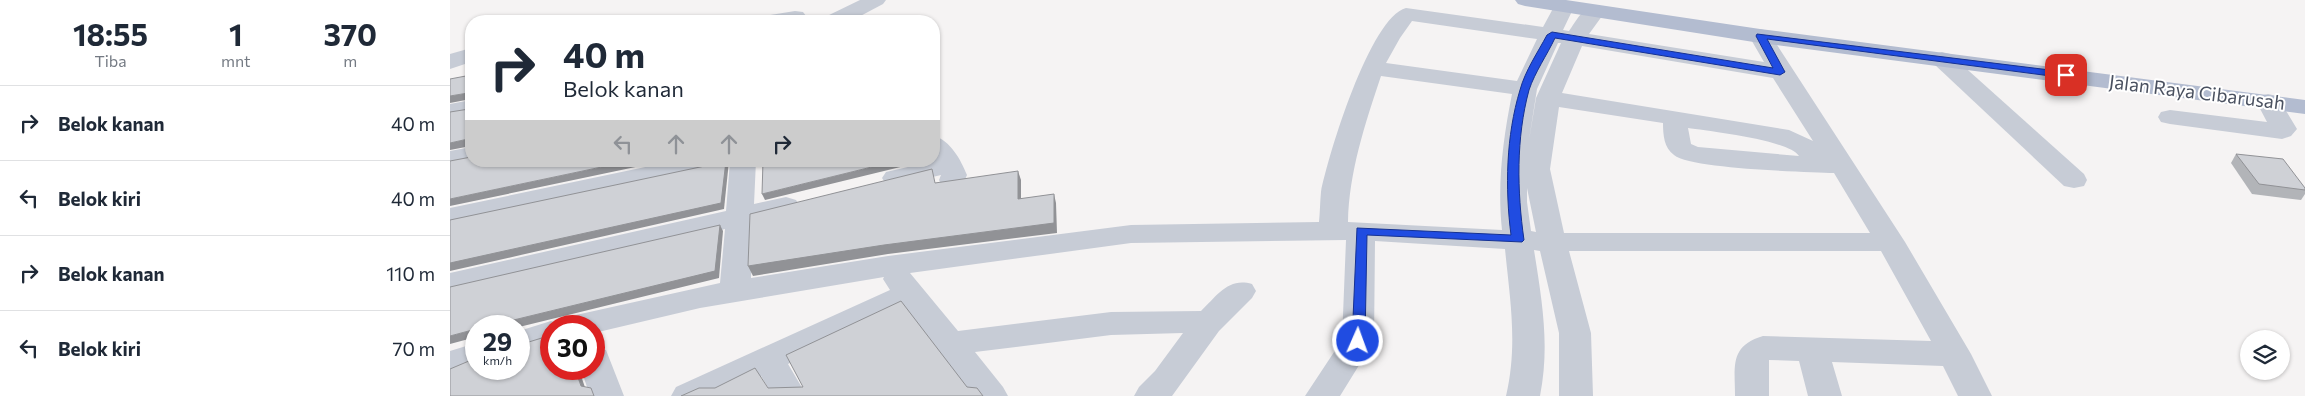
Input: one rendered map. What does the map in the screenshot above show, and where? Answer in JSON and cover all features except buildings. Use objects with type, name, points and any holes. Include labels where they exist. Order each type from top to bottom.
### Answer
[{"type":"main road","name":"Jalan Raya Cibarusah","points":[[1525,0],[1760,36],[2305,107]]},
{"type":"street","points":[[847,15],[876,0]]},
{"type":"street","points":[[1563,7],[1563,37]]},
{"type":"street","points":[[1523,396],[1529,368],[1529,323],[1513,202],[1516,138],[1563,37],[1594,12]]},
{"type":"street","points":[[1322,396],[1358,341],[1347,231],[1335,192],[1353,122],[1372,68],[1389,37],[1406,14],[1780,72]]},
{"type":"street","points":[[1760,36],[1830,165],[1891,242],[1954,354],[1975,396]]},
{"type":"street","points":[[450,62],[465,57]]},
{"type":"street","points":[[1942,59],[2074,180]]},
{"type":"street","points":[[1372,68],[1536,93],[1676,118],[1678,141],[1683,150],[1689,154],[1830,165]]},
{"type":"street","points":[[1536,93],[1537,169],[1552,242],[1575,333],[1576,396]]},
{"type":"street","points":[[2170,117],[2282,131],[2284,129],[2268,101]]},
{"type":"street","points":[[450,111],[465,108]]},
{"type":"street","points":[[875,190],[948,183],[954,175],[950,165],[940,152]]},
{"type":"street","points":[[450,159],[465,156]]},
{"type":"street","points":[[450,217],[685,167]]},
{"type":"street","points":[[735,292],[743,167]]},
{"type":"street","points":[[450,283],[807,203]]},
{"type":"street","points":[[605,320],[657,306],[888,266],[1130,234],[1347,231],[1552,242],[1891,242]]},
{"type":"street","points":[[888,266],[991,396]]},
{"type":"street","points":[[1151,396],[1172,374],[1208,323],[1241,291]]},
{"type":"street","points":[[688,396],[910,294]]},
{"type":"street","points":[[951,344],[1140,321],[1174,320],[1208,323]]},
{"type":"street","points":[[1752,396],[1752,363],[1755,353],[1763,348],[1954,354]]},
{"type":"street","points":[[1812,349],[1825,396]]},
{"type":"street","points":[[450,363],[465,358]]},
{"type":"street","points":[[768,359],[790,396]]},
{"type":"street","points":[[601,380],[607,396]]},
{"type":"route","points":[[1358,341],[1362,231],[1518,240],[1513,202],[1516,138],[1525,89],[1552,35],[1780,72],[1760,36],[2066,75]]}]
